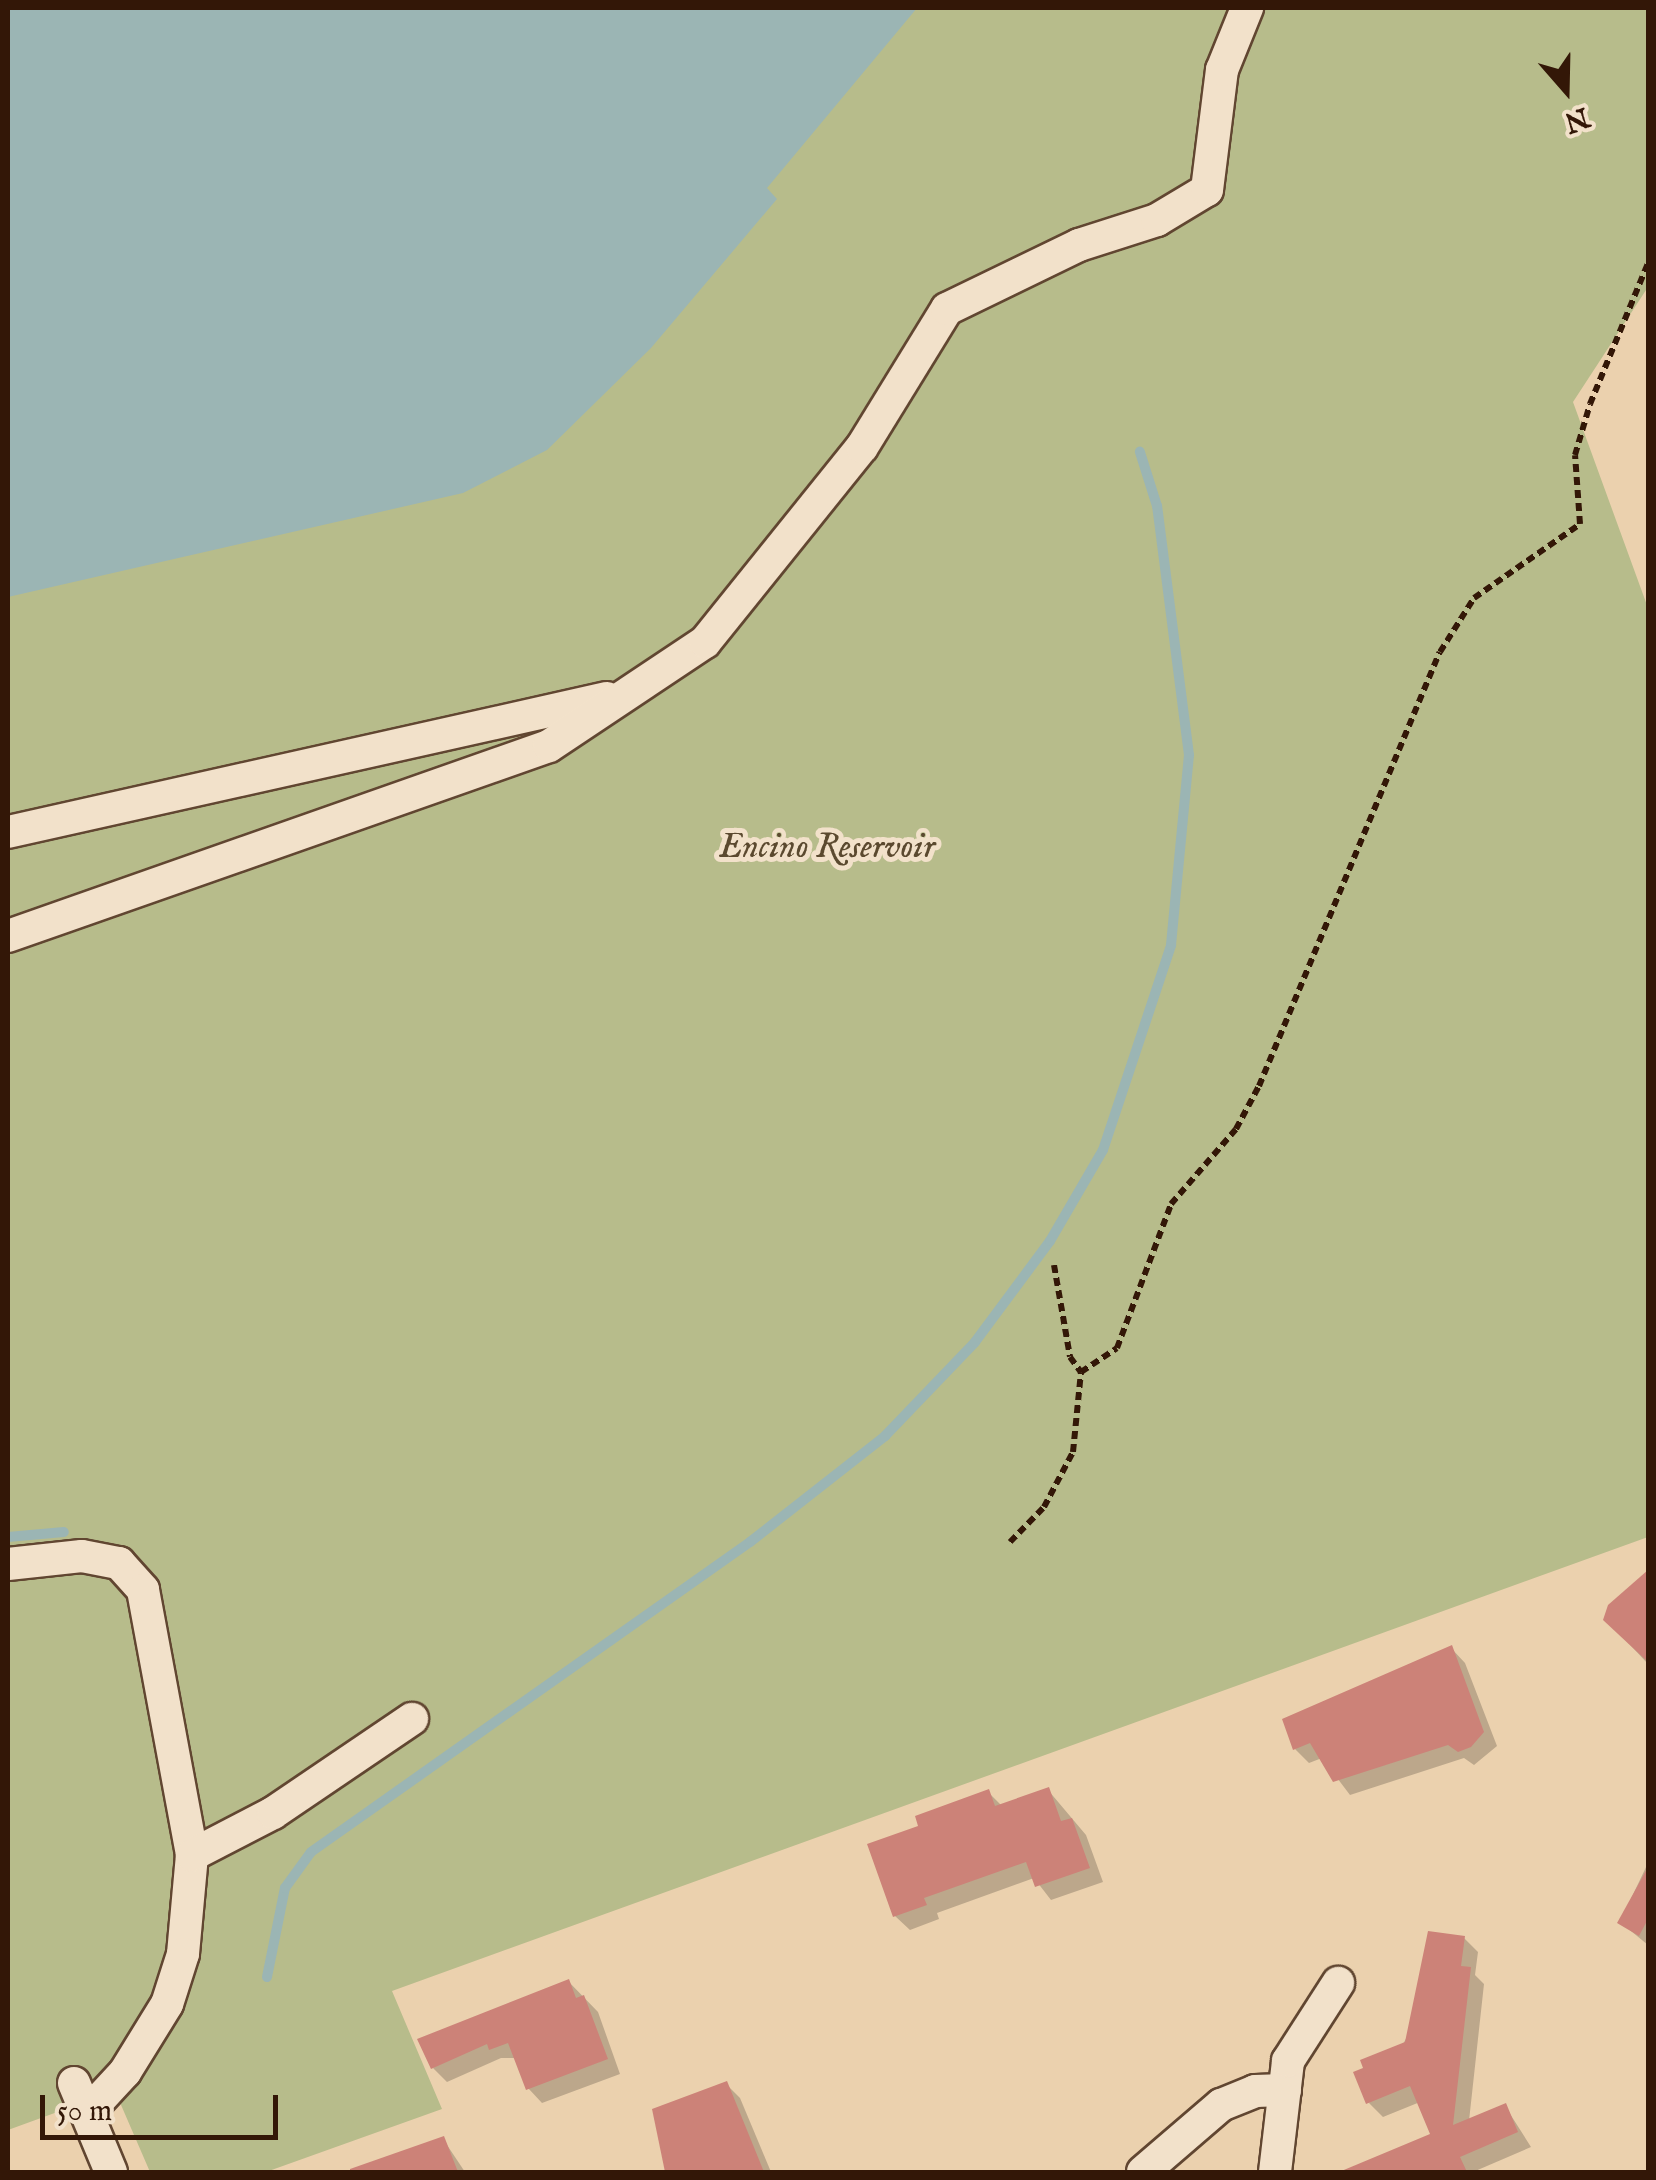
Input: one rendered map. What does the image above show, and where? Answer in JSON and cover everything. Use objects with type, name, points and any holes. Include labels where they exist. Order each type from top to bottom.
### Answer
[{"type":"street","points":[[8,936],[550,746],[705,642],[862,447],[946,309],[1079,245],[1158,220],[1206,190],[1222,70],[1247,8]]},
{"type":"street","points":[[8,832],[631,692]]},
{"type":"street","points":[[8,1564],[82,1556],[119,1563],[143,1590],[192,1855],[183,1954],[167,2004],[125,2072],[81,2098],[111,2172]]},
{"type":"street","points":[[192,1855],[273,1813],[412,1718]]},
{"type":"street","points":[[1275,2172],[1288,2060],[1338,1983]]},
{"type":"street","points":[[1143,2172],[1222,2105],[1254,2091],[1285,2090]]},
{"type":"path","points":[[1082,1372],[1116,1348],[1171,1204],[1236,1130],[1259,1086],[1440,652],[1474,598],[1580,524],[1576,455],[1590,404],[1648,263]]},
{"type":"path","points":[[1010,1542],[1044,1508],[1072,1452],[1082,1372],[1070,1357],[1054,1265]]},
{"type":"green space","name":"Encino Reservoir","points":[[8,8],[1648,8],[1648,287],[1573,402],[1648,608],[1648,1537],[392,1991],[442,2109],[266,2172],[150,2172],[115,2091],[8,2130]]},
{"type":"water","points":[[8,8],[917,8],[767,188],[777,199],[651,348],[547,450],[463,493],[8,597]]},
{"type":"building","points":[[1648,1570],[1648,1662],[1603,1620],[1608,1605]]},
{"type":"building","points":[[1452,1645],[1484,1732],[1471,1747],[1458,1752],[1448,1745],[1333,1782],[1310,1743],[1293,1750],[1282,1719]]},
{"type":"building","points":[[1049,1787],[1061,1821],[1072,1818],[1090,1868],[1035,1887],[1026,1862],[924,1898],[927,1905],[893,1917],[867,1844],[918,1826],[915,1816],[989,1789],[995,1806]]},
{"type":"building","points":[[1648,1867],[1648,1919],[1639,1936],[1617,1923]]},
{"type":"building","points":[[1428,1931],[1465,1936],[1461,1966],[1471,1967],[1453,2125],[1506,2103],[1518,2132],[1460,2157],[1467,2172],[1339,2172],[1430,2134],[1410,2086],[1366,2104],[1353,2072],[1363,2068],[1360,2060],[1405,2042]]},
{"type":"building","points":[[569,1979],[576,1998],[584,1995],[608,2059],[526,2090],[508,2043],[489,2050],[487,2044],[431,2069],[417,2039]]},
{"type":"building","points":[[727,2081],[764,2172],[665,2172],[652,2109]]},
{"type":"building","points":[[444,2136],[458,2172],[350,2172],[350,2169]]},
{"type":"waterway","points":[[267,1977],[285,1888],[311,1852],[750,1542],[885,1436],[975,1342],[1050,1241],[1103,1150],[1171,945],[1189,755],[1157,506],[1140,452]]},
{"type":"waterway","points":[[8,1537],[64,1532]]}]
